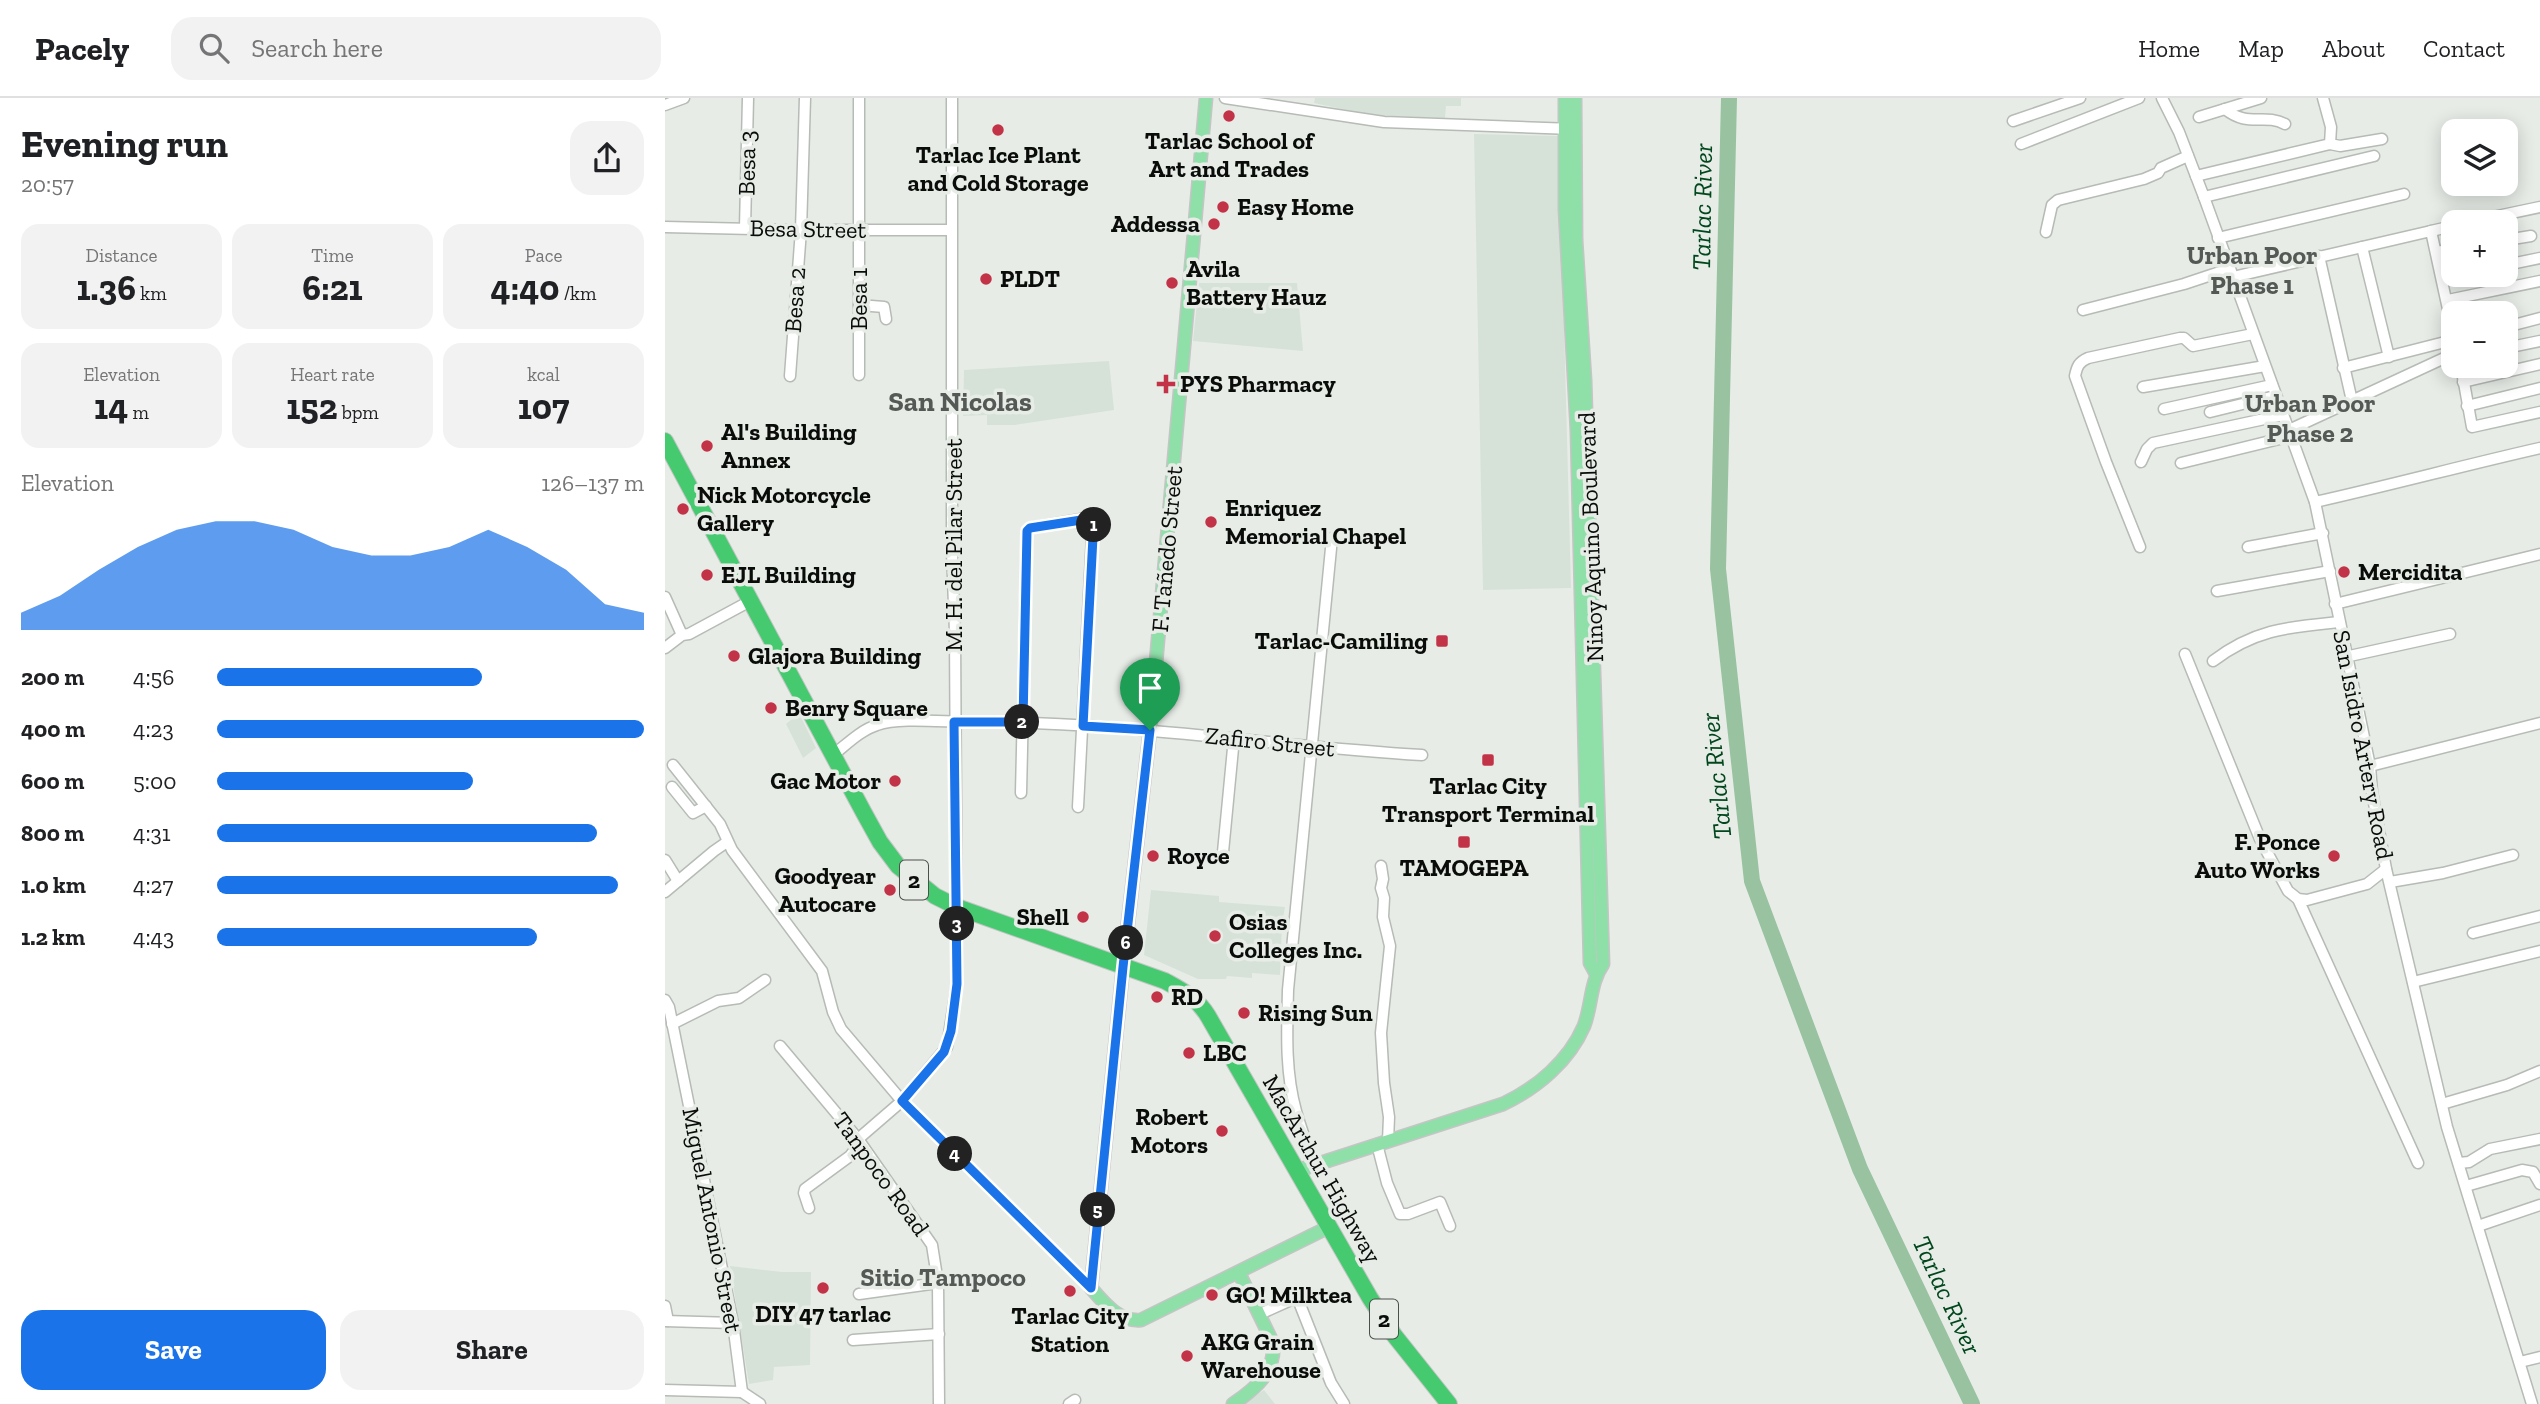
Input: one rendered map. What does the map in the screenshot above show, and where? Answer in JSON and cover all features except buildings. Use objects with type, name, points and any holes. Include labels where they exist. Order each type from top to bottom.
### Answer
[{"type":"highway","name":"MacArthur Highway","points":[[665,440],[880,842],[898,866],[927,890],[957,907],[1165,981],[1185,991],[1199,1003],[1370,1298],[1394,1335],[1450,1404]]},
{"type":"main road","name":"F. Tañedo Street","points":[[1091,1288],[1150,730],[1206,98]]},
{"type":"main road","name":"Ninoy Aquino Boulevard","points":[[1296,1171],[1503,1104],[1527,1093],[1551,1072],[1584,1026],[1596,974],[1604,964],[1585,380],[1571,129],[1565,98]]},
{"type":"main road","name":"Ninoy Aquino Boulevard","points":[[1571,129],[1575,98]]},
{"type":"main road","points":[[1091,1288],[1116,1313],[1128,1320],[1137,1321],[1329,1227]]},
{"type":"main road","points":[[1233,1404],[1264,1378],[1272,1360],[1273,1343],[1239,1273]]},
{"type":"street","points":[[665,105],[684,98]]},
{"type":"street","name":"Besa 3","points":[[745,228],[748,98]]},
{"type":"street","name":"Besa 2","points":[[790,376],[801,230],[805,98]]},
{"type":"street","name":"Besa 1","points":[[859,98],[859,375]]},
{"type":"street","name":"M. H. del Pilar Street","points":[[809,1208],[805,1189],[850,1156],[859,1141],[902,1101],[939,1059],[949,1040],[957,984],[952,98]]},
{"type":"street","points":[[1225,98],[1384,122],[1571,129]]},
{"type":"street","points":[[2013,121],[2080,98]]},
{"type":"street","points":[[2021,144],[2139,98]]},
{"type":"street","name":"San Isidro Artery Road","points":[[2162,98],[2179,132],[2204,197],[2315,502],[2369,766],[2386,869],[2442,1104],[2532,1404]]},
{"type":"street","points":[[2199,117],[2261,98]]},
{"type":"street","points":[[2323,98],[2331,127],[2330,144]]},
{"type":"street","points":[[2225,109],[2243,119],[2273,119],[2285,124]]},
{"type":"street","points":[[2196,176],[2330,144],[2340,146],[2382,139]]},
{"type":"street","points":[[2046,232],[2052,205],[2058,200],[2144,179],[2188,156]]},
{"type":"street","points":[[2204,197],[2374,156]]},
{"type":"street","points":[[2218,238],[2404,194]]},
{"type":"street","points":[[2518,212],[2540,207]]},
{"type":"street","name":"Besa Street","points":[[665,227],[951,230]]},
{"type":"street","points":[[2083,310],[2231,273],[2441,229]]},
{"type":"street","points":[[2431,231],[2447,277],[2448,300],[2540,281]]},
{"type":"street","points":[[2518,238],[2531,236]]},
{"type":"street","points":[[2362,247],[2389,357]]},
{"type":"street","points":[[2437,252],[2441,251]]},
{"type":"street","points":[[2319,256],[2352,401]]},
{"type":"street","points":[[2518,263],[2540,258]]},
{"type":"street","points":[[859,305],[884,307],[886,319]]},
{"type":"street","points":[[2518,324],[2540,318]]},
{"type":"street","points":[[2140,547],[2075,376],[2080,362],[2180,338],[2193,346],[2253,334]]},
{"type":"street","points":[[2518,346],[2540,341]]},
{"type":"street","points":[[2343,369],[2441,343]]},
{"type":"street","points":[[2181,463],[2290,433],[2441,360]]},
{"type":"street","points":[[2463,382],[2540,364]]},
{"type":"street","points":[[2143,387],[2265,366]]},
{"type":"street","points":[[2462,378],[2472,427],[2540,412]]},
{"type":"street","points":[[2467,406],[2540,388]]},
{"type":"street","points":[[2164,409],[2273,390]]},
{"type":"street","points":[[2210,412],[2273,390]]},
{"type":"street","points":[[2141,462],[2147,449],[2154,443],[2283,415]]},
{"type":"street","points":[[2315,502],[2540,448]]},
{"type":"street","points":[[1021,793],[1027,531],[1030,528],[1094,518],[1078,807]]},
{"type":"street","points":[[2248,547],[2323,533]]},
{"type":"street","points":[[1314,1164],[1295,1110],[1287,1049],[1288,990],[1332,538]]},
{"type":"street","points":[[2336,604],[2540,554]]},
{"type":"street","points":[[2217,591],[2330,571]]},
{"type":"street","points":[[665,597],[682,635]]},
{"type":"street","points":[[665,648],[682,635],[689,634],[752,600]]},
{"type":"street","points":[[2213,662],[2257,635],[2297,626],[2339,622]]},
{"type":"street","points":[[2346,657],[2450,634]]},
{"type":"street","points":[[2185,654],[2260,839],[2283,883],[2298,899],[2419,1163]]},
{"type":"street","name":"Zafiro Street","points":[[833,755],[867,729],[879,724],[954,722],[1023,722],[1150,730],[1422,755]]},
{"type":"street","points":[[2369,766],[2540,723]]},
{"type":"street","points":[[1223,852],[1234,738]]},
{"type":"street","points":[[673,765],[706,806],[719,824],[727,842],[822,971],[837,1023],[902,1101],[1091,1288]]},
{"type":"street","points":[[672,787],[694,813],[706,806]]},
{"type":"street","points":[[665,892],[727,842]]},
{"type":"street","points":[[2390,882],[2443,873],[2513,856]]},
{"type":"street","points":[[665,860],[678,881]]},
{"type":"street","points":[[1381,866],[1383,917],[1390,946],[1381,1033],[1389,1117],[1383,1143],[1387,1183],[1400,1214],[1440,1202],[1450,1226]]},
{"type":"street","points":[[2298,899],[2307,900],[2367,884],[2386,869]]},
{"type":"street","points":[[2473,933],[2540,916]]},
{"type":"street","points":[[2413,982],[2540,951]]},
{"type":"street","points":[[672,1024],[718,1001],[739,998],[765,980]]},
{"type":"street","name":"Miguel Antonio Street","points":[[667,1003],[672,1024],[670,1041],[733,1323],[743,1392]]},
{"type":"street","name":"Tanpoco Road","points":[[781,1046],[859,1141],[932,1245],[938,1283],[939,1404]]},
{"type":"street","points":[[2442,1104],[2507,1085],[2540,1071]]},
{"type":"street","points":[[2459,1163],[2469,1162],[2490,1149],[2540,1139]]},
{"type":"street","points":[[2466,1186],[2522,1170],[2533,1172],[2540,1184]]},
{"type":"street","points":[[2479,1226],[2540,1205]]},
{"type":"street","points":[[859,1294],[938,1283]]},
{"type":"street","points":[[1260,1314],[1295,1299],[1299,1302],[1331,1383],[1344,1404]]},
{"type":"street","points":[[665,1306],[667,1321],[733,1323]]},
{"type":"street","points":[[853,1339],[939,1334]]},
{"type":"street","points":[[2520,1362],[2540,1357]]},
{"type":"street","points":[[665,1390],[743,1392],[760,1404]]},
{"type":"shaded area","points":[[1315,98],[1461,98],[1461,106],[1446,106],[1445,118],[1370,115],[1314,103]]},
{"type":"shaded area","points":[[1474,134],[1559,136],[1571,588],[1483,590]]},
{"type":"shaded area","points":[[1199,283],[1297,283],[1303,351],[1193,341]]},
{"type":"shaded area","points":[[1109,361],[1114,410],[1015,425],[987,425],[987,415],[963,416],[964,370]]},
{"type":"shaded area","points":[[799,713],[816,748],[803,758],[786,724]]},
{"type":"shaded area","name":"Osias Colleges Inc.","points":[[1151,890],[1219,896],[1219,902],[1285,907],[1280,975],[1252,973],[1252,978],[1227,976],[1226,979],[1198,979],[1144,955]]},
{"type":"shaded area","points":[[730,1266],[782,1272],[811,1272],[810,1365],[774,1367],[773,1380],[749,1384]]},
{"type":"shaded area","points":[[1264,1390],[1275,1404],[1243,1404]]},
{"type":"waterway","name":"Tarlac River","points":[[1729,98],[1718,569],[1752,881],[1860,1169],[1972,1404]]},
{"type":"place","name":"Tarlac School of Art and Trades","points":[[1229,116]]},
{"type":"place","name":"Tarlac Ice Plant and Cold Storage","points":[[998,130]]},
{"type":"place","name":"Easy Home","points":[[1223,207]]},
{"type":"place","name":"Addessa","points":[[1214,224]]},
{"type":"place","name":"PLDT","points":[[986,279]]},
{"type":"place","name":"Avila Battery Hauz","points":[[1172,283]]},
{"type":"place","name":"PYS Pharmacy","points":[[1166,384]]},
{"type":"place","name":"Al's Building Annex","points":[[707,446]]},
{"type":"place","name":"Nick Motorcycle Gallery","points":[[683,509]]},
{"type":"place","name":"Enriquez Memorial Chapel","points":[[1211,522]]},
{"type":"place","name":"Mercidita","points":[[2344,572]]},
{"type":"place","name":"EJL Building","points":[[707,575]]},
{"type":"place","name":"Tarlac-Camiling","points":[[1442,641]]},
{"type":"place","name":"Glajora Building","points":[[734,656]]},
{"type":"place","name":"Benry Square","points":[[771,708]]},
{"type":"place","name":"Tarlac City Transport Terminal","points":[[1488,760]]},
{"type":"place","name":"Gac Motor","points":[[895,781]]},
{"type":"place","name":"TAMOGEPA","points":[[1464,842]]},
{"type":"place","name":"Royce","points":[[1153,856]]},
{"type":"place","name":"F. Ponce Auto Works","points":[[2334,856]]},
{"type":"place","name":"Goodyear Autocare","points":[[890,890]]},
{"type":"place","name":"Shell","points":[[1083,917]]},
{"type":"place","name":"Osias Colleges Inc.","points":[[1215,936]]},
{"type":"place","name":"RD","points":[[1157,997]]},
{"type":"place","name":"Rising Sun","points":[[1244,1013]]},
{"type":"place","name":"LBC","points":[[1189,1053]]},
{"type":"place","name":"Robert Motors","points":[[1222,1131]]},
{"type":"place","name":"DIY 47 tarlac","points":[[823,1288]]},
{"type":"place","name":"Tarlac City Station","points":[[1070,1291]]},
{"type":"place","name":"GO! Milktea","points":[[1212,1295]]},
{"type":"place","name":"AKG Grain Warehouse","points":[[1187,1356]]},
{"type":"district","name":"Urban Poor Phase 1","points":[[2252,270]]},
{"type":"district","name":"San Nicolas","points":[[960,401]]},
{"type":"district","name":"Urban Poor Phase 2","points":[[2310,418]]},
{"type":"district","name":"Sitio Tampoco","points":[[943,1277]]},
{"type":"route","points":[[1094,518],[1083,726],[1150,730],[1091,1288],[902,1101],[944,1052],[951,1031],[957,984],[954,722],[1023,722],[1029,528],[1094,518]]}]
